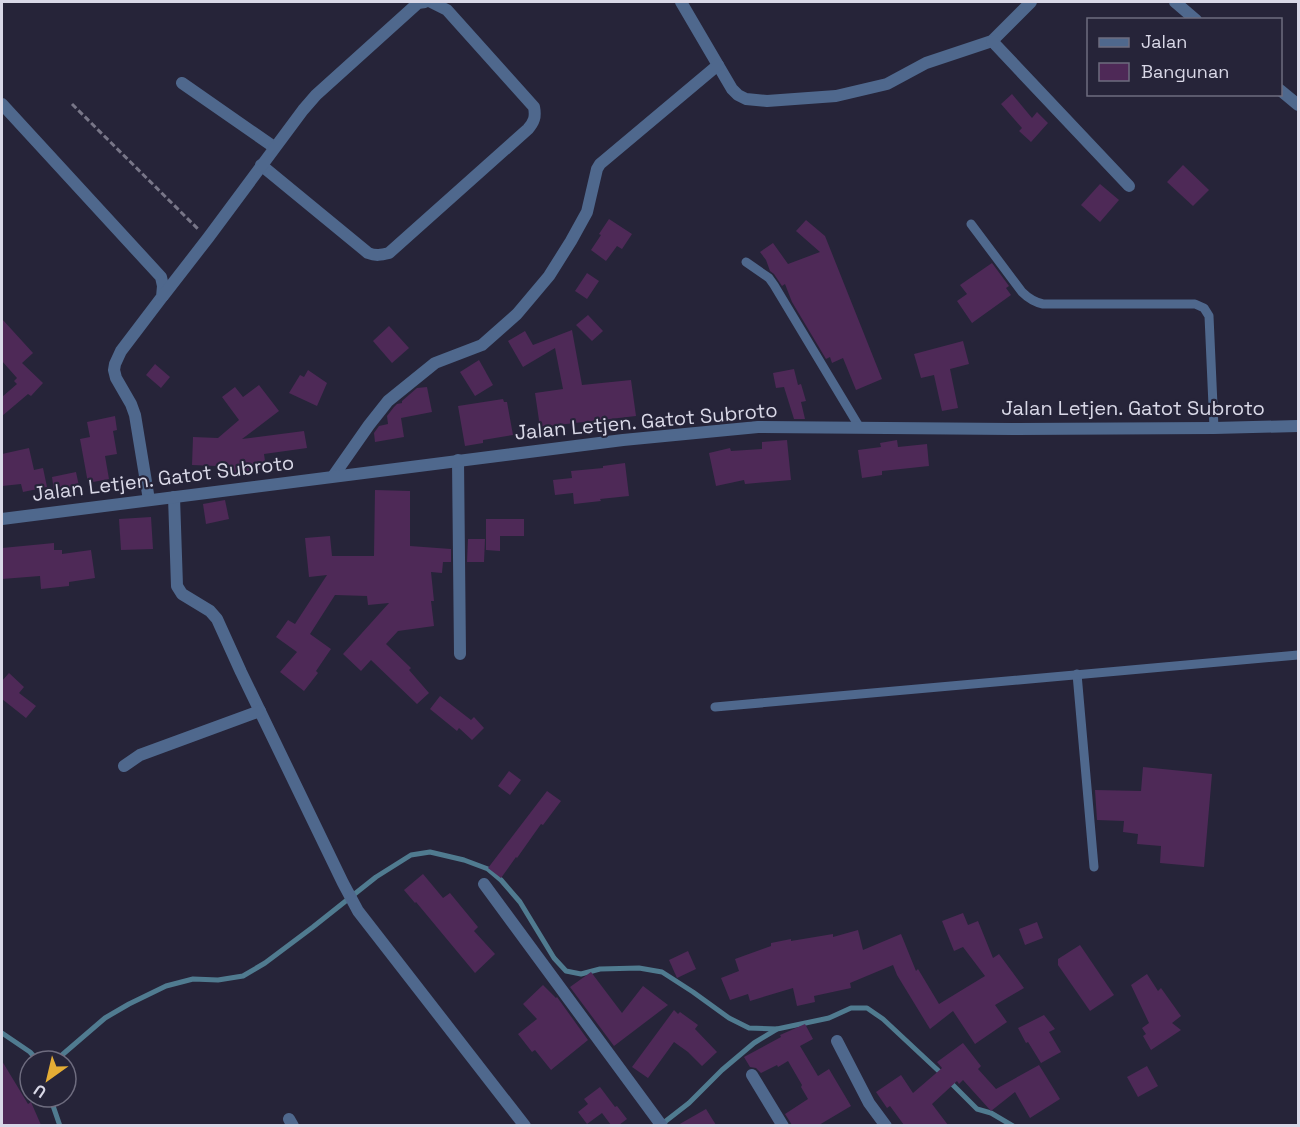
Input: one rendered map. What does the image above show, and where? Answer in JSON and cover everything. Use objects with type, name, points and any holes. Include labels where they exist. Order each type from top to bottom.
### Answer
[{"type":"street","points":[[148,500],[135,415],[114,370],[121,351],[208,238],[274,147],[316,95],[418,3],[425,2]]},
{"type":"street","points":[[261,165],[368,253],[382,255],[389,253],[528,129],[536,115],[534,107],[447,10],[431,2]]},
{"type":"street","points":[[681,2],[732,89],[746,99],[767,101],[836,96],[887,84],[926,63],[992,42],[1031,2]]},
{"type":"street","points":[[1175,2],[1194,18]]},
{"type":"street","points":[[992,42],[1129,186]]},
{"type":"street","points":[[334,475],[388,401],[435,363],[482,345],[517,314],[549,276],[572,241],[587,212],[600,164],[718,65]]},
{"type":"street","points":[[182,83],[274,147]]},
{"type":"street","points":[[1282,91],[1299,105]]},
{"type":"street","points":[[2,104],[161,277],[162,297]]},
{"type":"street","name":"Jalan Letjen. Gatot Subroto","points":[[2,519],[334,475],[623,440],[758,427],[1011,429],[1299,426]]},
{"type":"street","points":[[458,460],[460,654]]},
{"type":"street","points":[[174,497],[177,586],[182,594],[210,611],[218,619],[260,711],[358,911],[525,1125]]},
{"type":"street","points":[[124,766],[140,755],[260,711]]},
{"type":"street","points":[[484,884],[662,1125]]},
{"type":"street","points":[[837,1041],[869,1103],[886,1125]]},
{"type":"street","points":[[752,1075],[783,1125]]},
{"type":"lane","points":[[970,224],[1022,292],[1035,303],[1195,304],[1208,311],[1214,428]]},
{"type":"lane","points":[[746,262],[769,278],[774,285],[860,428]]},
{"type":"lane","points":[[715,707],[1299,655]]},
{"type":"lane","points":[[1077,674],[1094,867]]},
{"type":"path","points":[[72,104],[208,238]]},
{"type":"building","points":[[1012,94],[1032,118],[1037,112],[1048,123],[1031,142],[1019,131],[1022,128],[1001,104]]},
{"type":"building","points":[[1183,165],[1209,190],[1193,206],[1167,182]]},
{"type":"building","points":[[1100,184],[1119,200],[1100,222],[1081,205]]},
{"type":"building","points":[[609,219],[632,234],[622,249],[617,246],[606,261],[591,250]]},
{"type":"building","points":[[806,220],[825,236],[882,379],[856,390],[843,358],[832,363],[830,357],[826,359],[792,302],[785,284],[782,286],[770,271],[760,252],[773,243],[788,264],[820,252],[796,231]]},
{"type":"building","points":[[992,263],[1009,286],[1006,288],[1011,295],[972,323],[957,301],[967,294],[960,285]]},
{"type":"building","points":[[587,273],[599,281],[587,299],[575,291]]},
{"type":"building","points":[[588,315],[603,331],[592,341],[576,325]]},
{"type":"building","points":[[2,319],[33,353],[22,363],[43,383],[31,396],[28,394],[2,416],[2,397],[17,384],[14,381],[17,378],[2,361]]},
{"type":"building","points":[[389,326],[409,348],[392,363],[373,341]]},
{"type":"building","points":[[572,330],[582,385],[631,380],[636,416],[540,427],[535,393],[563,389],[555,348],[523,367],[508,341],[525,331],[533,345]]},
{"type":"building","points":[[963,341],[969,364],[950,369],[958,408],[942,411],[934,375],[921,378],[914,354]]},
{"type":"building","points":[[479,360],[493,385],[475,396],[460,372]]},
{"type":"building","points":[[155,364],[170,377],[161,388],[146,375]]},
{"type":"building","points":[[794,369],[798,385],[801,384],[806,401],[801,402],[805,419],[794,419],[784,387],[776,388],[773,373]]},
{"type":"building","points":[[308,370],[327,383],[317,406],[289,393],[300,375],[304,377]]},
{"type":"building","points":[[259,385],[279,411],[242,439],[304,431],[307,448],[264,454],[266,468],[219,478],[216,466],[192,465],[193,437],[218,438],[239,420],[222,397],[235,387],[243,397]]},
{"type":"building","points":[[427,387],[432,412],[401,418],[404,437],[375,442],[374,433],[379,426],[388,424],[387,416],[394,407],[402,403],[417,388]]},
{"type":"building","points":[[503,399],[507,402],[513,435],[483,440],[483,443],[465,446],[458,406]]},
{"type":"building","points":[[115,416],[117,430],[113,431],[117,454],[105,456],[109,479],[88,483],[80,439],[90,437],[87,422]]},
{"type":"building","points":[[787,440],[791,480],[745,484],[744,480],[716,486],[709,453],[730,448],[731,451],[762,449],[762,442]]},
{"type":"building","points":[[897,440],[898,447],[927,444],[929,466],[882,471],[882,475],[862,478],[858,450],[881,447],[880,443]]},
{"type":"building","points":[[29,448],[34,470],[43,468],[47,487],[23,492],[21,484],[2,486],[2,454]]},
{"type":"building","points":[[625,463],[629,496],[574,504],[573,493],[555,495],[553,480],[572,478],[571,471]]},
{"type":"building","points":[[76,472],[79,486],[54,491],[52,477]]},
{"type":"building","points":[[375,490],[410,491],[410,546],[451,549],[451,562],[443,562],[442,573],[431,572],[434,626],[398,631],[386,644],[411,668],[409,670],[429,693],[417,704],[371,660],[361,671],[343,654],[389,603],[368,605],[367,596],[335,595],[310,634],[331,649],[316,671],[318,673],[304,691],[280,672],[297,652],[276,637],[288,620],[295,624],[327,575],[309,577],[305,538],[330,536],[332,556],[374,556]]},
{"type":"building","points":[[225,500],[229,519],[206,524],[203,504]]},
{"type":"building","points":[[151,517],[153,549],[121,550],[119,519]]},
{"type":"building","points":[[486,519],[524,519],[524,536],[500,536],[500,551],[486,550]]},
{"type":"building","points":[[468,539],[485,539],[484,562],[467,562]]},
{"type":"building","points":[[54,543],[54,550],[62,550],[62,554],[91,550],[95,578],[69,582],[69,586],[41,589],[40,576],[2,579],[2,548]]},
{"type":"building","points":[[9,673],[24,687],[19,693],[36,706],[26,718],[2,699],[2,681]]},
{"type":"building","points":[[440,696],[471,720],[474,717],[484,728],[472,740],[459,728],[457,731],[430,709]]},
{"type":"building","points":[[1143,767],[1212,774],[1204,867],[1160,863],[1161,846],[1137,844],[1138,834],[1123,832],[1124,821],[1097,820],[1095,790],[1141,791]]},
{"type":"building","points":[[509,771],[521,780],[510,795],[498,786]]},
{"type":"building","points":[[547,791],[561,801],[501,878],[488,868]]},
{"type":"building","points":[[423,874],[443,898],[450,893],[478,927],[474,931],[495,954],[475,973],[404,890]]},
{"type":"building","points":[[963,913],[968,925],[978,921],[993,958],[999,954],[1024,988],[995,1005],[1007,1022],[975,1044],[953,1011],[930,1029],[893,965],[850,983],[851,988],[814,996],[815,1002],[797,1006],[793,988],[750,1001],[748,994],[730,1000],[721,978],[739,971],[735,959],[771,946],[771,943],[833,934],[833,937],[858,930],[863,950],[901,934],[916,971],[918,969],[939,1004],[985,976],[963,947],[954,951],[942,921]]},
{"type":"building","points":[[1037,922],[1043,938],[1025,945],[1019,929]]},
{"type":"building","points":[[1080,945],[1114,995],[1090,1011],[1058,965],[1058,959]]},
{"type":"building","points":[[688,951],[696,969],[677,978],[669,960]]},
{"type":"building","points":[[591,972],[622,1013],[643,986],[668,1005],[614,1046],[570,987]]},
{"type":"building","points":[[1147,974],[1158,991],[1161,988],[1181,1016],[1172,1023],[1181,1030],[1151,1050],[1143,1036],[1146,1034],[1142,1028],[1149,1023],[1131,985]]},
{"type":"building","points":[[543,985],[557,997],[588,1040],[551,1070],[535,1050],[532,1052],[518,1034],[537,1019],[523,1004]]},
{"type":"building","points":[[674,1010],[698,1025],[695,1029],[717,1052],[702,1066],[674,1042],[648,1078],[632,1067]]},
{"type":"building","points":[[1044,1015],[1055,1029],[1049,1032],[1061,1052],[1041,1063],[1018,1028]]},
{"type":"building","points":[[805,1024],[813,1039],[800,1046],[818,1076],[829,1069],[851,1106],[819,1125],[792,1125],[785,1114],[808,1099],[788,1061],[761,1073],[756,1068],[750,1067],[744,1057],[781,1037],[780,1035]]},
{"type":"building","points":[[963,1043],[981,1066],[978,1069],[996,1089],[1039,1065],[1060,1099],[1030,1118],[1015,1092],[991,1111],[963,1080],[959,1084],[957,1081],[932,1104],[948,1125],[904,1125],[890,1106],[887,1108],[876,1092],[901,1075],[913,1093],[942,1068],[937,1062]]},
{"type":"building","points":[[2,1061],[18,1087],[18,1109],[34,1109],[41,1125],[2,1125]]},
{"type":"building","points":[[1147,1066],[1158,1086],[1138,1097],[1127,1077]]},
{"type":"building","points":[[600,1087],[627,1119],[619,1125],[611,1125],[602,1113],[587,1124],[578,1112],[588,1104],[584,1099]]},
{"type":"building","points":[[706,1109],[716,1125],[678,1125]]},
{"type":"waterway","points":[[69,1049],[105,1018],[166,986],[193,979],[218,980],[243,976],[265,963],[376,877],[411,855],[430,852],[464,860],[488,869],[501,880],[520,902],[554,958],[566,971],[581,974],[600,969],[639,968],[662,972],[729,1018],[749,1028],[777,1029]]},
{"type":"waterway","points":[[662,1124],[689,1103],[722,1070],[754,1043],[777,1029],[829,1018],[851,1008],[867,1008],[883,1019],[943,1075]]},
{"type":"waterway","points":[[2,1033],[26,1049]]},
{"type":"waterway","points":[[949,1081],[977,1109],[991,1113],[1013,1126]]},
{"type":"waterway","points":[[54,1109],[60,1126]]}]
